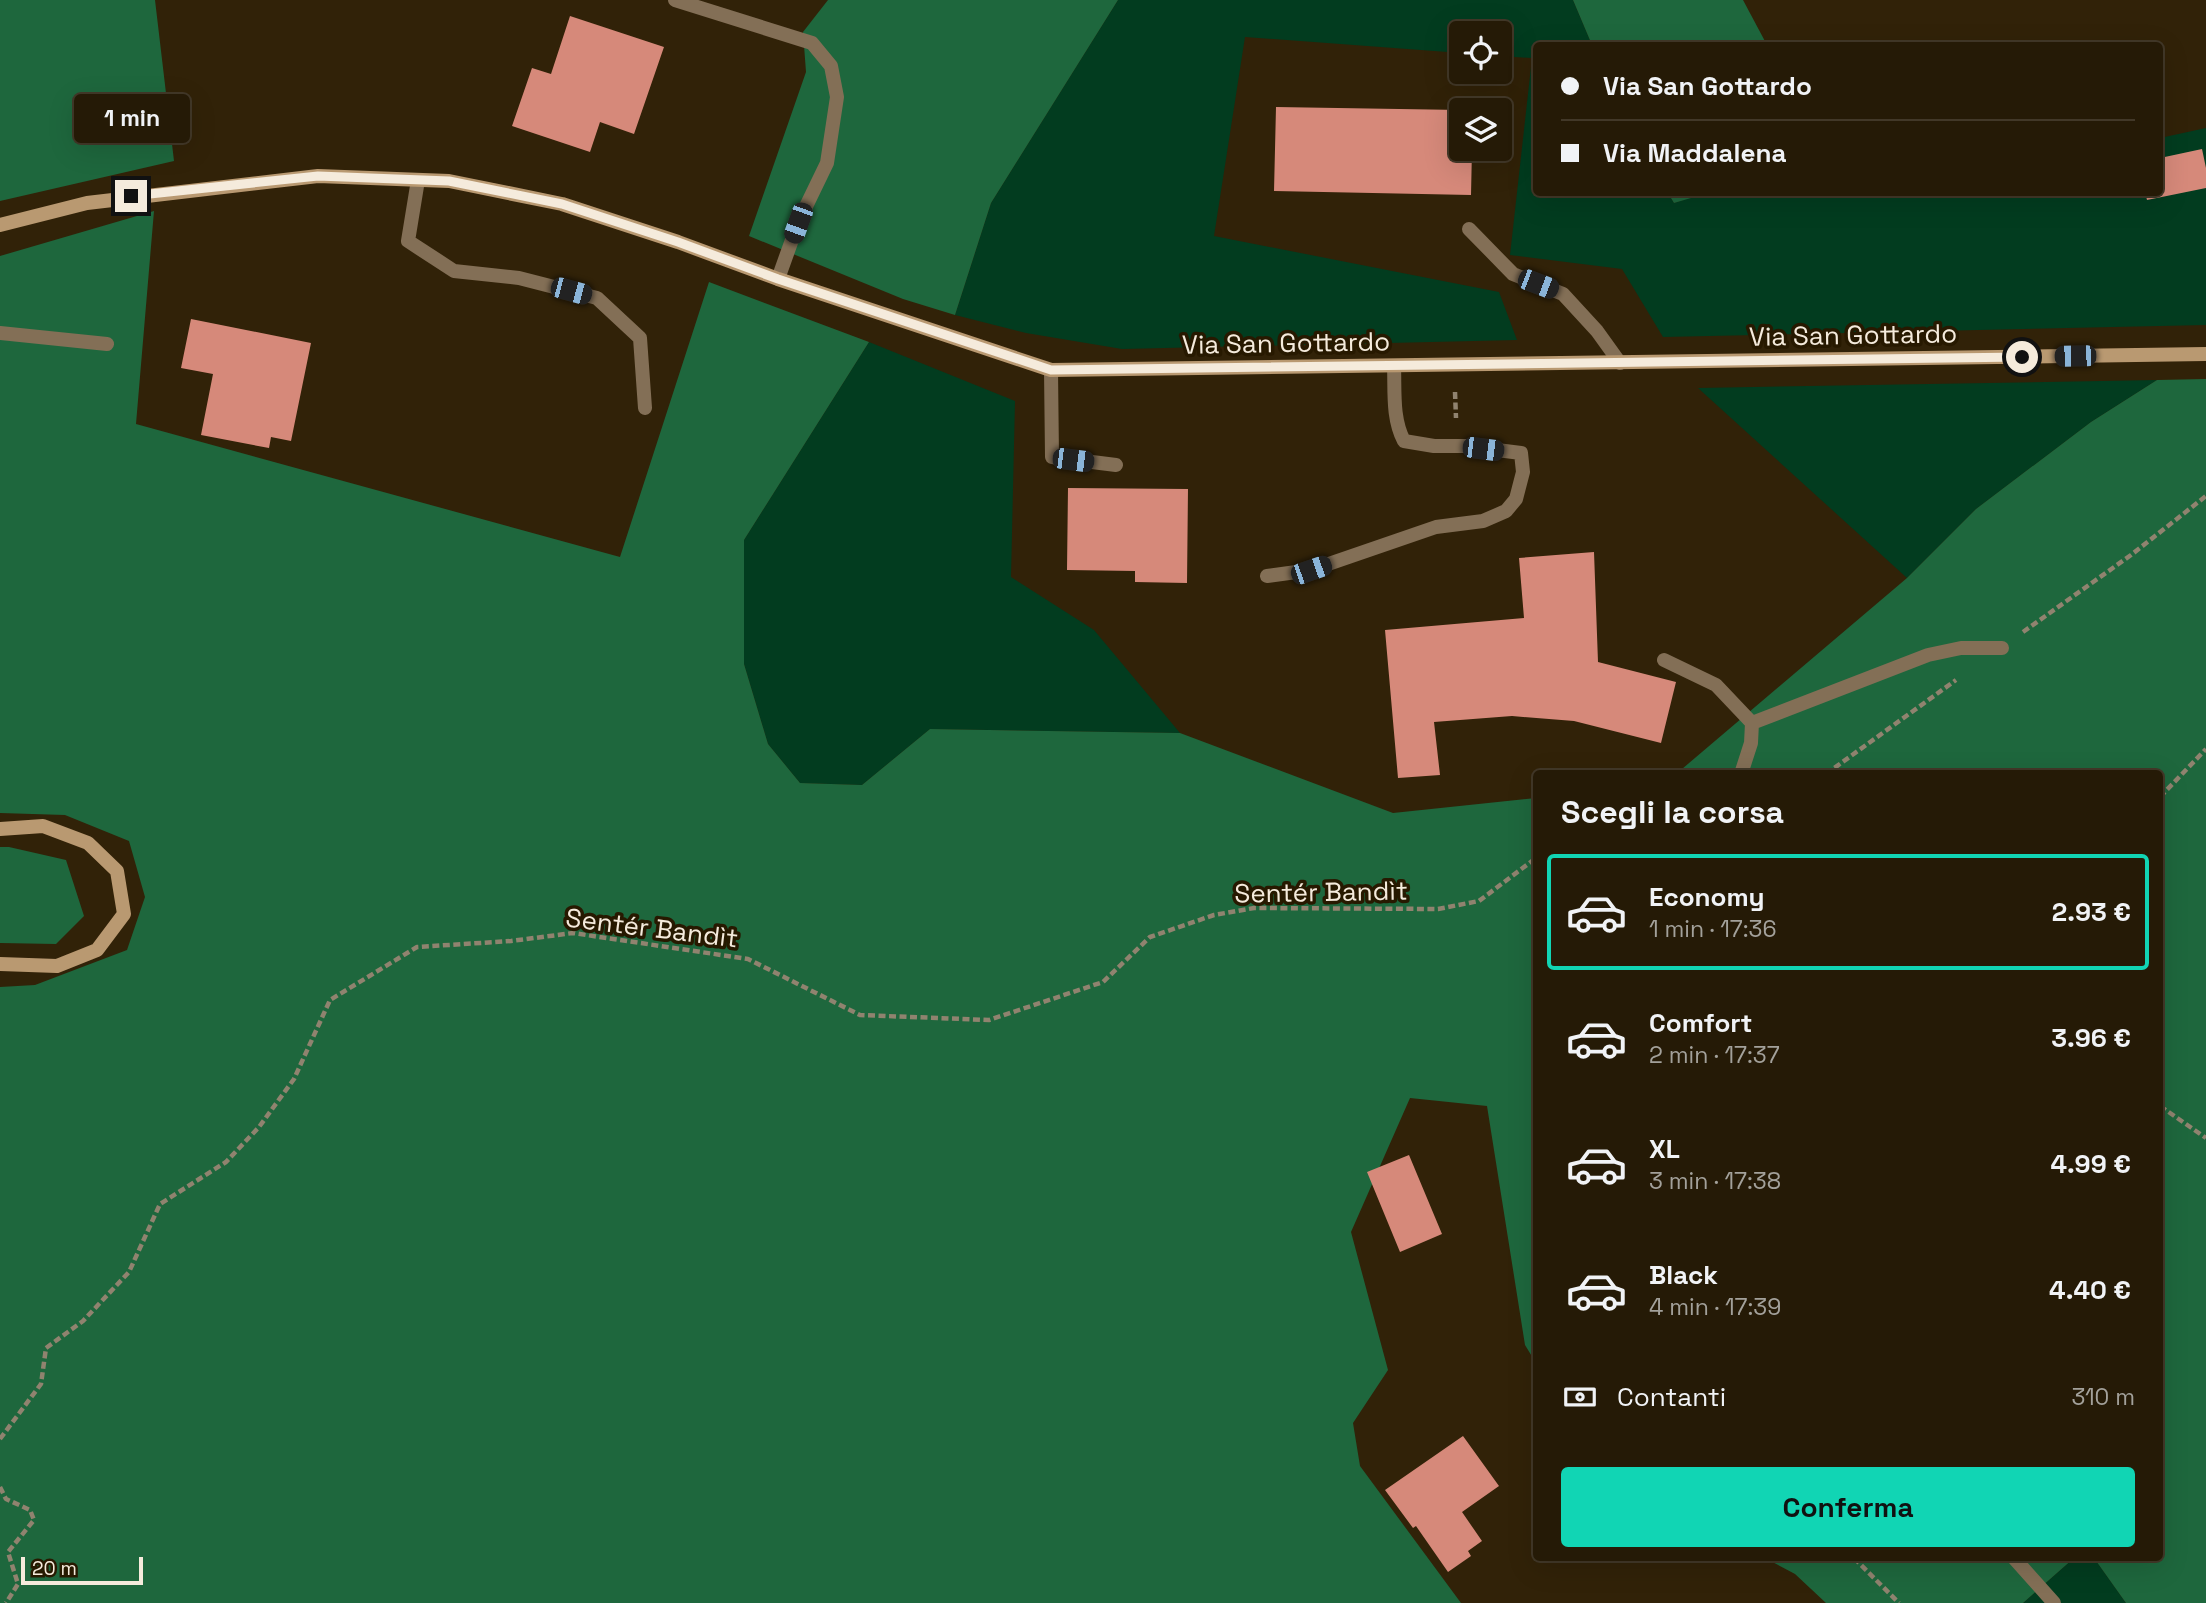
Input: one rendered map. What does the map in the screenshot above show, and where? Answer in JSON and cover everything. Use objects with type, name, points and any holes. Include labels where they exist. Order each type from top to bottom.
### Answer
[{"type":"street","points":[[675,0],[812,43],[831,66],[837,97],[827,163],[798,223],[778,279]]},
{"type":"street","name":"Via San Gottardo","points":[[0,225],[87,203],[154,193],[318,176],[449,181],[562,204],[1051,370],[2206,354]]},
{"type":"street","points":[[418,180],[408,241],[454,271],[519,278],[597,298],[639,338],[645,408]]},
{"type":"street","points":[[1469,229],[1513,274],[1563,294],[1597,331],[1620,363]]},
{"type":"street","points":[[0,333],[107,344]]},
{"type":"street","points":[[1266,576],[1311,570],[1436,527],[1483,520],[1506,511],[1516,499],[1523,472],[1521,453],[1405,441],[1396,415],[1394,366]]},
{"type":"street","points":[[1051,370],[1052,457],[1116,465]]},
{"type":"street","points":[[1752,723],[1928,656],[1961,648],[2002,648]]},
{"type":"street","points":[[1664,660],[1716,685],[1752,723],[1751,743],[1742,770]]},
{"type":"street","points":[[0,829],[43,826],[88,844],[117,871],[124,914],[97,950],[57,966],[0,964]]},
{"type":"street","points":[[2017,1561],[2054,1603]]},
{"type":"path","points":[[1454,365],[1457,447]]},
{"type":"path","points":[[2131,555],[2206,496]]},
{"type":"path","points":[[2163,794],[2206,749]]},
{"type":"path","name":"Sentér Bandìt","points":[[0,1439],[41,1384],[46,1348],[83,1321],[129,1272],[160,1204],[226,1162],[259,1127],[294,1079],[330,1000],[417,947],[512,941],[573,933],[748,959],[860,1015],[989,1020],[1103,982],[1150,937],[1214,915],[1254,908],[1438,909],[1479,901],[1533,860]]},
{"type":"path","points":[[2163,1108],[2206,1138]]},
{"type":"path","points":[[0,1487],[6,1499],[30,1510],[34,1520],[8,1552],[18,1584],[6,1603]]},
{"type":"path","points":[[1857,1561],[1899,1603]]},
{"type":"green space","points":[[0,0],[155,0],[174,161],[0,201]]},
{"type":"green space","points":[[828,0],[1118,0],[991,203],[955,315],[903,299],[749,236],[806,72],[803,32]]},
{"type":"green space","points":[[1118,0],[1573,0],[1591,42],[1533,42],[1533,196],[1670,196],[1674,203],[1696,196],[2163,196],[2163,137],[2206,128],[2206,325],[1663,337],[1622,269],[1510,255],[1532,58],[1512,57],[1512,21],[1449,21],[1449,52],[1245,37],[1214,236],[1499,292],[1517,340],[1122,349],[1026,333],[955,315],[991,203]]},
{"type":"green space","points":[[1573,0],[1743,0],[1765,42],[1591,42]]},
{"type":"green space","points":[[1670,196],[1698,196],[1674,203]]},
{"type":"green space","points":[[154,211],[136,424],[620,557],[709,282],[869,342],[744,540],[744,664],[768,744],[800,783],[862,785],[930,729],[1180,733],[1393,813],[1533,798],[1533,1358],[1525,1345],[1487,1106],[1410,1098],[1351,1232],[1388,1370],[1353,1423],[1360,1466],[1461,1603],[0,1603],[0,987],[35,985],[127,950],[145,897],[129,841],[65,815],[0,813],[0,256]]},
{"type":"green space","points":[[869,342],[1015,401],[1011,577],[1094,630],[1180,733],[930,729],[862,785],[800,783],[768,744],[744,664],[744,540]]},
{"type":"green space","points":[[2206,379],[2206,1603],[2126,1603],[2096,1561],[2163,1561],[2163,770],[1680,770],[1907,578],[1976,509],[2091,422],[2157,380]]},
{"type":"green space","points":[[2157,380],[2091,422],[1976,509],[1907,578],[1698,388]]},
{"type":"green space","points":[[0,847],[66,860],[84,916],[56,944],[0,943]]},
{"type":"green space","points":[[1771,1561],[2071,1561],[2023,1603],[1826,1603],[1795,1574]]},
{"type":"green space","points":[[2071,1561],[2096,1561],[2126,1603],[2023,1603]]},
{"type":"building","points":[[570,16],[664,47],[634,134],[600,122],[590,152],[512,126],[532,68],[551,74]]},
{"type":"building","points":[[1276,107],[1449,110],[1449,161],[1472,161],[1471,195],[1274,191]]},
{"type":"building","points":[[2202,149],[2206,188],[2147,200],[2146,196],[2163,196],[2163,157]]},
{"type":"building","points":[[191,319],[311,343],[291,441],[271,437],[269,448],[201,435],[213,374],[181,368]]},
{"type":"building","points":[[1068,488],[1188,489],[1187,583],[1135,582],[1135,571],[1067,570]]},
{"type":"building","points":[[1594,552],[1598,662],[1676,682],[1661,743],[1574,721],[1512,716],[1434,722],[1440,775],[1398,778],[1385,630],[1524,618],[1519,558]]},
{"type":"building","points":[[1409,1155],[1442,1234],[1400,1252],[1367,1172]]},
{"type":"building","points":[[1463,1436],[1499,1486],[1462,1512],[1482,1541],[1468,1551],[1471,1556],[1448,1572],[1416,1526],[1413,1528],[1385,1490]]},
{"type":"route","points":[[131,196],[318,176],[449,181],[562,204],[1051,370],[2022,357]]}]
